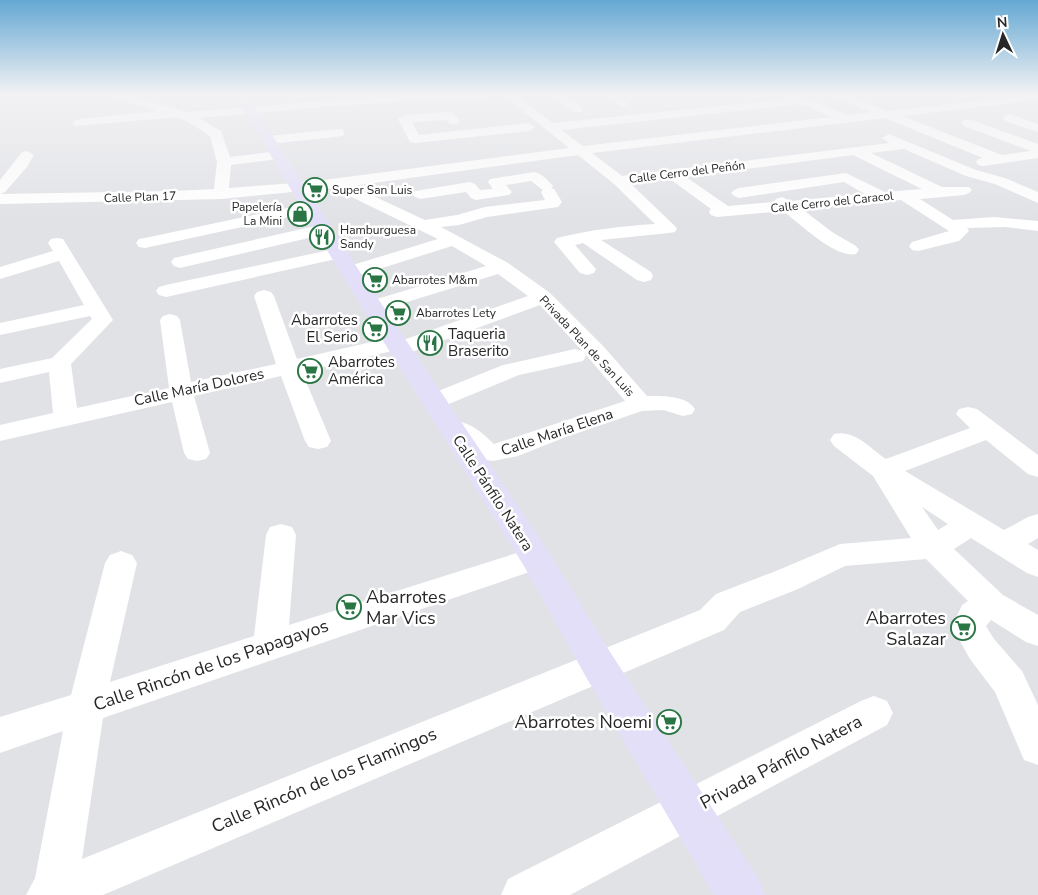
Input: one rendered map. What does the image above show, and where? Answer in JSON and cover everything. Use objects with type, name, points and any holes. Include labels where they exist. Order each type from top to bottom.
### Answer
[{"type":"main road","name":"Calle Pánfilo Natera","points":[[265,136],[274,148],[291,186],[311,208],[350,272],[400,345],[511,522],[536,558],[599,666],[741,895]]},
{"type":"street","points":[[217,136],[224,162],[221,194]]},
{"type":"street","points":[[413,136],[415,139],[425,136]]},
{"type":"street","points":[[457,136],[473,161]]},
{"type":"street","points":[[561,136],[619,181],[670,228],[615,232],[563,242],[587,269]]},
{"type":"street","points":[[325,183],[389,167],[473,161],[676,136]]},
{"type":"street","points":[[861,136],[904,145],[952,166],[1000,180],[1038,198]]},
{"type":"street","points":[[861,136],[938,191]]},
{"type":"street","name":"Calle Cerro del Peñón","points":[[619,181],[672,174],[861,136],[904,145]]},
{"type":"street","points":[[941,136],[998,159]]},
{"type":"street","points":[[997,136],[1038,149]]},
{"type":"street","points":[[224,162],[274,148],[337,138]]},
{"type":"street","points":[[952,166],[1038,154]]},
{"type":"street","points":[[0,189],[22,164],[27,155]]},
{"type":"street","points":[[325,183],[457,167],[473,161]]},
{"type":"street","points":[[423,225],[458,220],[485,212],[552,204],[554,202],[547,189],[534,176],[495,182],[504,192],[476,195],[457,167]]},
{"type":"street","name":"Calle Cerro del Caracol","points":[[672,174],[722,212],[768,214],[788,207],[855,200],[879,204],[903,195],[964,190]]},
{"type":"street","points":[[738,192],[846,177],[879,204]]},
{"type":"street","name":"Calle Plan 17","points":[[0,199],[221,194],[325,183]]},
{"type":"street","name":"Privada Plan de San Luis","points":[[325,183],[423,225],[501,267],[543,296],[596,352],[640,404],[665,403],[684,409]]},
{"type":"street","points":[[420,194],[470,187]]},
{"type":"street","points":[[764,189],[826,236],[850,250]]},
{"type":"street","points":[[903,195],[960,231],[959,234],[918,246]]},
{"type":"street","points":[[156,211],[169,207],[171,196]]},
{"type":"street","points":[[79,215],[87,211],[96,198]]},
{"type":"street","points":[[144,243],[311,208]]},
{"type":"street","points":[[207,214],[217,228]]},
{"type":"street","points":[[950,224],[999,221],[1038,226]]},
{"type":"street","points":[[180,262],[324,229]]},
{"type":"street","points":[[650,230],[666,247]]},
{"type":"street","points":[[585,238],[644,276]]},
{"type":"street","points":[[350,272],[454,240]]},
{"type":"street","points":[[0,273],[60,248],[103,320],[60,363],[0,376]]},
{"type":"street","points":[[166,291],[338,253]]},
{"type":"street","points":[[374,306],[501,267]]},
{"type":"street","points":[[264,296],[289,368],[318,441]]},
{"type":"street","name":"Calle María Dolores","points":[[0,433],[181,391],[400,345],[543,296]]},
{"type":"street","points":[[0,329],[96,309]]},
{"type":"street","points":[[170,320],[181,391],[197,453]]},
{"type":"street","points":[[435,401],[511,370],[575,356]]},
{"type":"street","points":[[60,363],[66,418]]},
{"type":"street","name":"Calle María Elena","points":[[452,428],[466,432],[487,453],[493,454],[640,404]]},
{"type":"street","points":[[968,414],[1038,468]]},
{"type":"street","points":[[883,470],[989,430]]},
{"type":"street","points":[[844,440],[883,470],[1038,566]]},
{"type":"street","points":[[479,469],[501,462],[509,450]]},
{"type":"street","points":[[883,470],[933,546],[991,604],[1038,632]]},
{"type":"street","points":[[933,546],[970,524]]},
{"type":"street","points":[[1003,545],[1038,524]]},
{"type":"street","points":[[270,645],[281,535]]},
{"type":"street","name":"Calle Rincón de los Flamingos","points":[[53,894],[712,620],[728,604],[787,580],[840,555],[933,546]]},
{"type":"street","name":"Calle Rincón de los Papagayos","points":[[0,735],[536,558]]},
{"type":"street","points":[[53,894],[86,708],[121,563]]},
{"type":"street","points":[[991,604],[974,614],[969,627],[982,649],[1009,682],[1038,747]]},
{"type":"street","name":"Privada Pánfilo Natera","points":[[529,894],[874,713]]},
{"type":"place","name":"Super San Luis","points":[[315,190]]},
{"type":"place","name":"Papelería La Mini","points":[[300,214]]},
{"type":"place","name":"Hamburguesa Sandy","points":[[322,237]]},
{"type":"place","name":"Abarrotes M&m","points":[[375,280]]},
{"type":"place","name":"Abarrotes Lety","points":[[398,313]]},
{"type":"place","name":"Abarrotes El Serio","points":[[375,329]]},
{"type":"place","name":"Taqueria Braserito","points":[[430,343]]},
{"type":"place","name":"Abarrotes América","points":[[310,371]]},
{"type":"place","name":"Abarrotes Mar Vics","points":[[349,607]]},
{"type":"place","name":"Abarrotes Salazar","points":[[963,628]]},
{"type":"place","name":"Abarrotes Noemi","points":[[669,722]]}]
